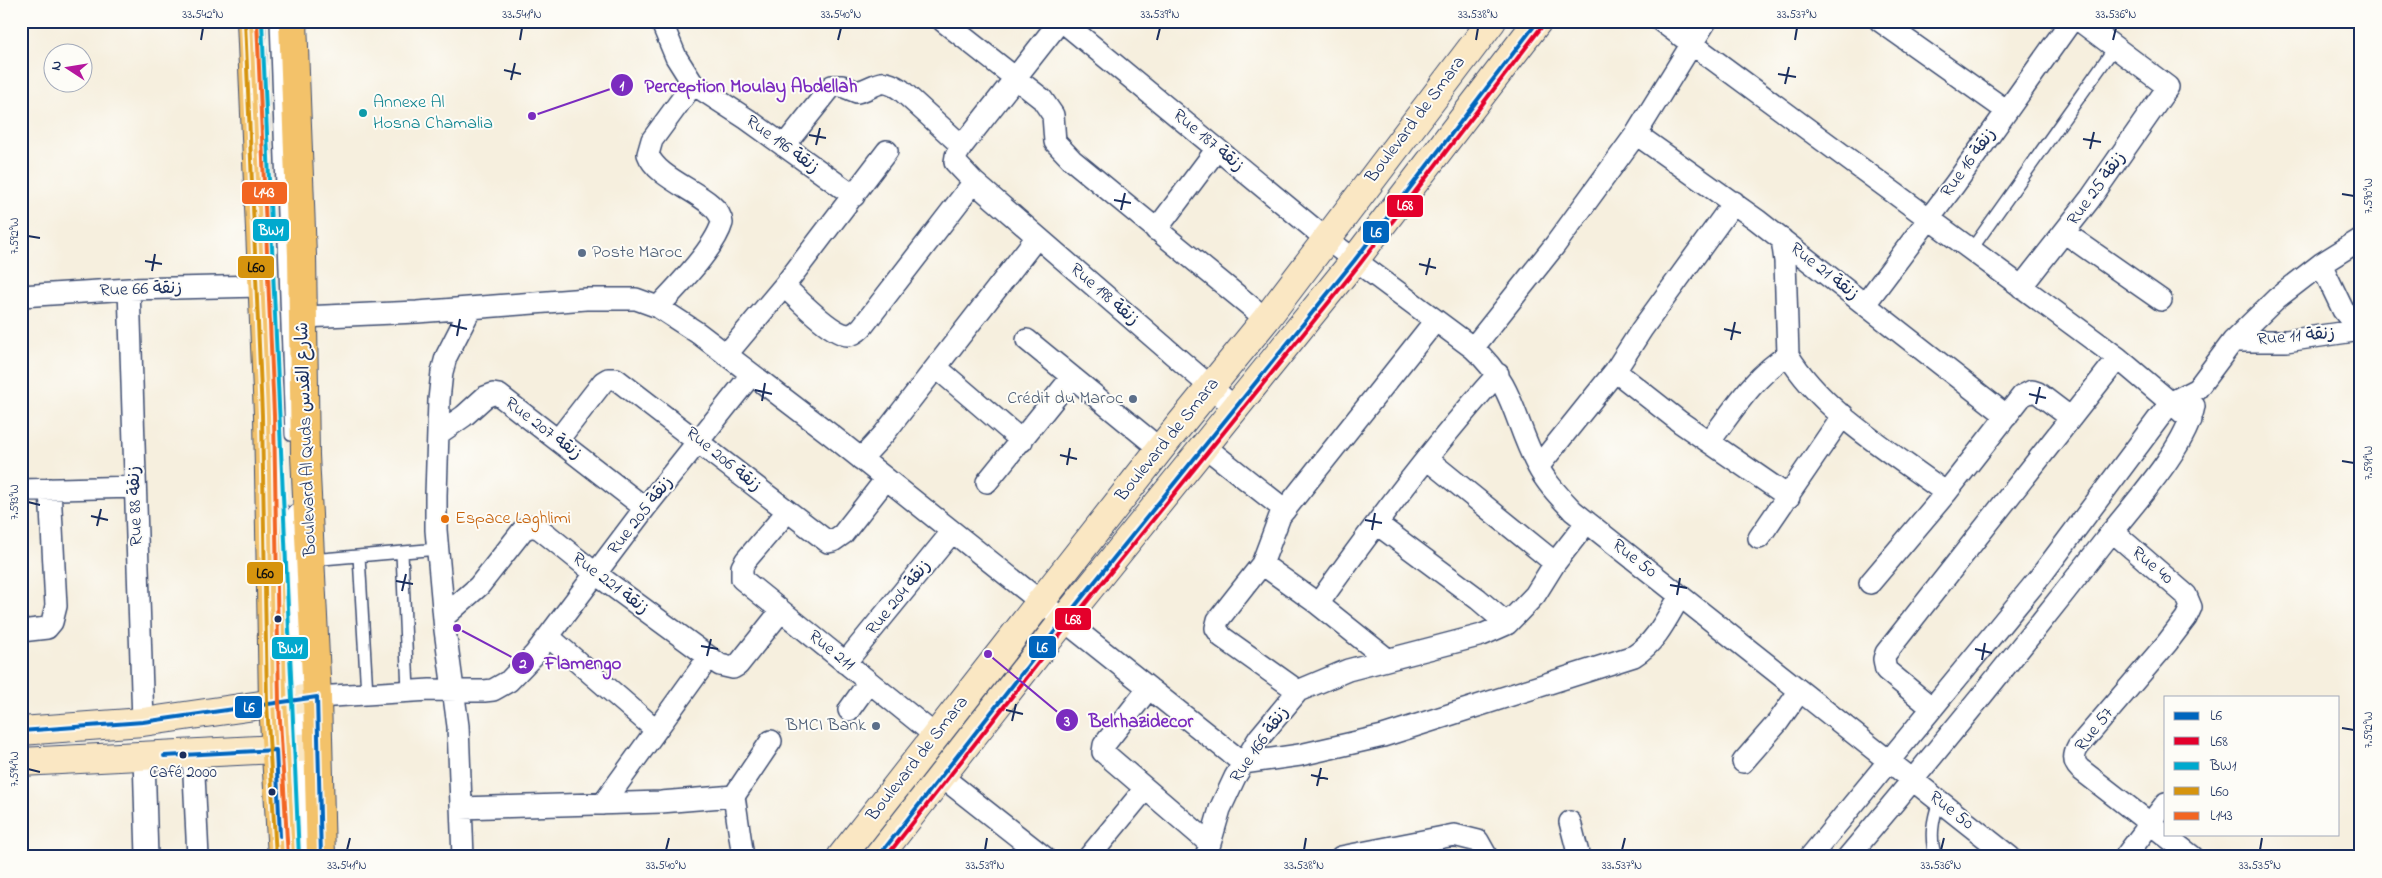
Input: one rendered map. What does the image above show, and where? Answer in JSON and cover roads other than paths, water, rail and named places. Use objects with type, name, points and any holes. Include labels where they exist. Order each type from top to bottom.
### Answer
[{"type":"main road","name":"Boulevard Al Quds شارع القدس","points":[[251,21],[268,415],[296,700],[298,749],[321,857]]},
{"type":"main road","name":"Boulevard Al Quds شارع القدس","points":[[282,857],[298,749],[296,700],[311,560],[304,455],[303,317],[293,21]]},
{"type":"street","name":"Rue 196 زنقة","points":[[661,21],[679,63],[694,84],[854,196]]},
{"type":"street","points":[[943,21],[1042,99],[1051,111],[1054,138],[1060,149],[1266,319]]},
{"type":"street","points":[[959,151],[1061,21]]},
{"type":"street","name":"Rue 187 زنقة","points":[[1061,21],[1354,261]]},
{"type":"street","name":"Boulevard de Smara","points":[[841,857],[1160,449],[1266,319],[1325,238],[1492,21]]},
{"type":"street","name":"Boulevard de Smara","points":[[878,857],[1204,446],[1354,261],[1538,21]]},
{"type":"street","points":[[1661,21],[2118,358],[2191,420]]},
{"type":"street","points":[[1473,348],[1555,245],[1636,134],[1706,21]]},
{"type":"street","points":[[1880,21],[2006,111]]},
{"type":"street","name":"Rue 16 زنقة","points":[[1865,304],[2071,21]]},
{"type":"street","points":[[2080,21],[2115,47]]},
{"type":"street","name":"Rue 25 زنقة","points":[[2021,287],[2065,233],[2168,87],[2115,47]]},
{"type":"street","name":"Rue 198 زنقة","points":[[784,146],[826,91],[837,85],[857,92],[876,83],[893,85],[959,151],[956,164],[974,182],[1235,408]]},
{"type":"street","points":[[658,307],[700,259],[714,239],[722,223],[718,211],[655,168],[648,154],[652,140],[694,84]]},
{"type":"street","name":"Rue 21 زنقة","points":[[1636,134],[1734,202],[2007,416]]},
{"type":"street","points":[[1156,230],[1217,149]]},
{"type":"street","points":[[726,355],[784,286],[887,151]]},
{"type":"street","points":[[784,286],[832,328],[846,334],[854,334],[862,327],[894,287],[974,182]]},
{"type":"street","points":[[1538,467],[1615,371],[1642,329],[1734,202]]},
{"type":"street","points":[[2065,233],[2161,300]]},
{"type":"street","points":[[861,459],[884,434],[937,368],[1038,237]]},
{"type":"street","points":[[1782,239],[1785,261],[1788,355],[1810,384],[1843,415],[1946,493]]},
{"type":"street","points":[[1810,857],[2040,577],[2170,403],[2197,389],[2233,341],[2277,298],[2322,264],[2361,239]]},
{"type":"street","name":"Rue 50","points":[[1354,261],[1473,348],[1498,374],[1517,412],[1538,467],[1561,498],[1587,522],[1799,692],[2010,857]]},
{"type":"street","name":"Rue 11 زنقة","points":[[2322,264],[2343,310],[2360,330]]},
{"type":"street","name":"Rue 66 زنقة","points":[[21,296],[129,289],[262,286]]},
{"type":"street","name":"Rue 88 زنقة","points":[[129,289],[142,722]]},
{"type":"street","points":[[303,317],[624,298],[636,299],[658,307],[686,323],[861,459],[1243,763],[1300,755],[1383,736],[1634,656],[1645,649],[1653,640],[1680,596]]},
{"type":"street","points":[[463,857],[460,763],[438,549],[436,495],[442,372],[446,357],[471,308]]},
{"type":"street","points":[[1435,321],[1310,482],[1285,510],[1275,525],[1262,564],[1220,614],[1216,628],[1222,637],[1298,692],[1348,670],[1482,635],[1507,624],[1535,595],[1555,563],[1587,522]]},
{"type":"street","name":"Rue 11 زنقة","points":[[2233,341],[2294,340],[2360,330]]},
{"type":"street","points":[[1027,340],[1160,449]]},
{"type":"street","points":[[1710,441],[1757,381],[1769,368],[1788,355]]},
{"type":"street","points":[[1932,708],[1886,670],[1884,659],[1886,653],[2118,358]]},
{"type":"street","points":[[937,368],[1022,441]]},
{"type":"street","points":[[1615,371],[1658,406],[1789,497]]},
{"type":"street","points":[[1318,604],[1427,459],[1470,405],[1498,374]]},
{"type":"street","name":"Rue 205 زنقة","points":[[296,700],[408,691],[454,690],[476,692],[500,687],[520,671],[549,637],[645,508],[751,375]]},
{"type":"street","points":[[987,482],[1072,377]]},
{"type":"street","name":"Rue 206 زنقة","points":[[558,440],[603,382],[612,378],[622,382],[699,440],[822,539],[833,541],[843,534],[886,479]]},
{"type":"street","points":[[1848,857],[1912,781],[2112,531],[2171,454],[2191,420],[2197,389]]},
{"type":"street","points":[[1870,583],[1946,493],[2022,396],[2032,391],[2071,418]]},
{"type":"street","name":"Rue 207 زنقة","points":[[438,434],[464,416],[485,397],[493,394],[503,397],[645,508]]},
{"type":"street","points":[[1759,538],[1789,497],[1843,415]]},
{"type":"street","points":[[1204,446],[1285,510]]},
{"type":"street","points":[[1427,459],[1555,563]]},
{"type":"street","points":[[21,488],[136,487]]},
{"type":"street","points":[[21,631],[47,628],[52,622],[56,606],[50,489]]},
{"type":"street","name":"Rue 211","points":[[787,512],[746,560],[742,567],[742,579],[936,736]]},
{"type":"street","points":[[1377,524],[1478,599],[1507,624]]},
{"type":"street","name":"Rue 221 زنقة","points":[[445,616],[479,586],[528,526],[540,529],[596,574],[708,657],[728,667],[738,665],[781,611]]},
{"type":"street","name":"Rue 40","points":[[2112,531],[2186,595],[2190,602]]},
{"type":"street","name":"Rue 204 زنقة","points":[[845,663],[952,532]]},
{"type":"street","points":[[1262,564],[1318,604],[1387,659]]},
{"type":"street","name":"Rue 57","points":[[2164,836],[2080,769],[2074,757],[2081,744],[2186,618],[2191,607],[2190,602]]},
{"type":"street","points":[[549,637],[655,729]]},
{"type":"street","points":[[603,804],[708,657]]},
{"type":"street","points":[[849,710],[869,682]]},
{"type":"street","points":[[1150,688],[1103,749],[1107,757],[1145,788],[1207,850]]},
{"type":"street","name":"Rue 166 زنقة","points":[[1207,850],[1227,793],[1243,763],[1272,721],[1298,692]]},
{"type":"street","points":[[1743,762],[1778,722],[1799,692]]},
{"type":"street","points":[[21,731],[142,722],[296,700]]},
{"type":"street","points":[[743,857],[734,796],[771,741]]},
{"type":"street","points":[[21,762],[298,749]]},
{"type":"street","points":[[193,754],[198,857]]},
{"type":"street","points":[[144,757],[147,857]]},
{"type":"street","points":[[941,776],[1044,857]]},
{"type":"street","points":[[1089,857],[1145,788]]},
{"type":"street","points":[[461,808],[720,799],[734,796]]},
{"type":"street","points":[[2126,857],[2148,824],[2164,805]]},
{"type":"street","points":[[1570,822],[1579,857]]},
{"type":"street","points":[[1341,857],[1454,835],[1462,835],[1478,841],[1487,857]]},
{"type":"street","name":"Rue 57","points":[[2164,836],[2193,857]]},
{"type":"lane","points":[[262,21],[277,390],[296,700]]},
{"type":"lane","points":[[276,21],[296,700]]},
{"type":"lane","points":[[1972,250],[2115,47]]},
{"type":"lane","points":[[311,560],[438,549]]},
{"type":"lane","points":[[402,553],[408,691]]},
{"type":"lane","points":[[360,556],[367,694]]},
{"type":"lane","points":[[298,749],[299,857]]},
{"type":"lane","points":[[298,749],[307,857]]},
{"type":"lane","points":[[1936,857],[1933,850],[1932,822],[1939,801]]},
{"type":"place","name":"Annexe Al Hosna Chamalia","points":[[363,113]]},
{"type":"place","name":"Perception Moulay Abdellah","points":[[532,116]]},
{"type":"place","name":"Poste Maroc","points":[[582,253]]},
{"type":"place","name":"Crédit du Maroc","points":[[1133,399]]},
{"type":"place","name":"Espace Laghlimi","points":[[445,519]]},
{"type":"place","name":"Flamengo","points":[[457,628]]},
{"type":"place","name":"Belrhazidecor","points":[[988,654]]},
{"type":"place","name":"BMCI Bank","points":[[876,726]]},
{"type":"place","name":"Café 2000","points":[[183,755]]}]
